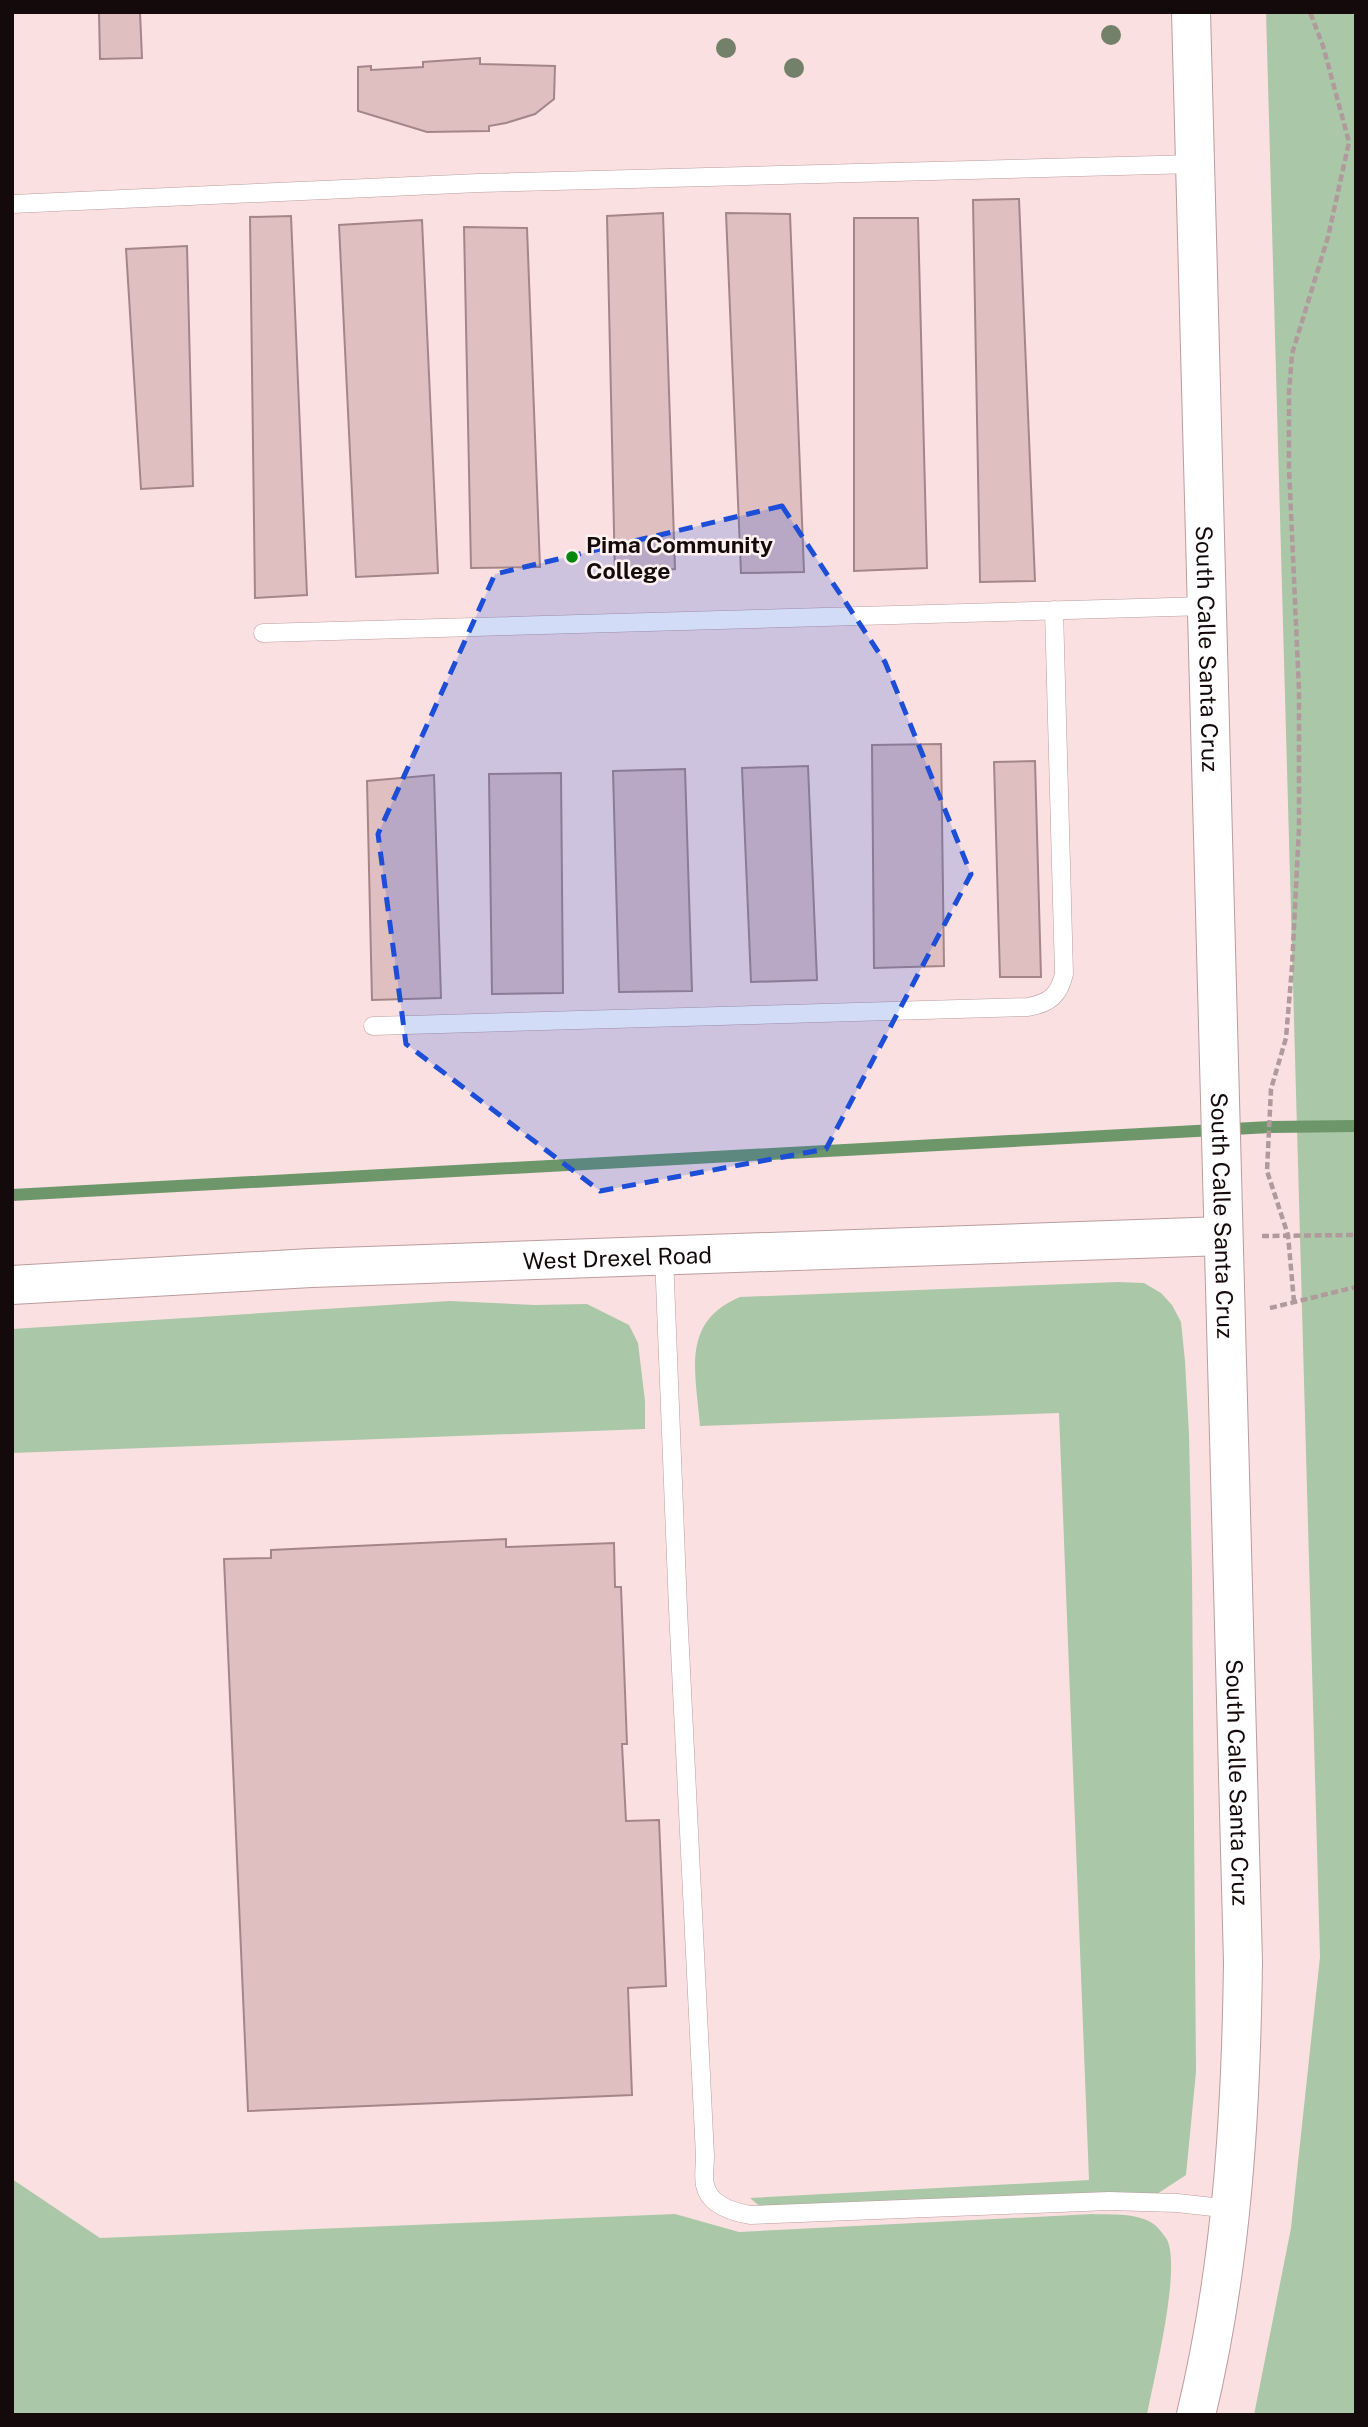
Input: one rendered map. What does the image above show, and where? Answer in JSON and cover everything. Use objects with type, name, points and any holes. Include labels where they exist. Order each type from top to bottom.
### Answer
[{"type":"street","name":"South Calle Santa Cruz","points":[[1191,12],[1243,1962],[1240,2101],[1231,2209],[1219,2301],[1196,2415]]},
{"type":"street","name":"West Drexel Road","points":[[12,1286],[311,1268],[1223,1236]]},
{"type":"lane","points":[[12,204],[467,183],[1195,164]]},
{"type":"lane","points":[[263,633],[1207,606]]},
{"type":"lane","points":[[373,1026],[963,1010],[1028,1007],[1053,999],[1061,987],[1064,974],[1054,610]]},
{"type":"lane","points":[[664,1256],[697,2033],[705,2156],[704,2184],[710,2197],[736,2213],[751,2215],[1110,2201],[1177,2203],[1231,2209]]},
{"type":"path","points":[[1294,1302],[1288,1235],[1267,1171],[1270,1089],[1286,1038],[1299,828],[1299,690],[1289,468],[1289,392],[1292,354],[1328,237],[1349,142],[1323,46],[1310,12]]},
{"type":"path","points":[[1223,1236],[1356,1235]]},
{"type":"path","points":[[1270,1308],[1356,1287]]},
{"type":"highlighted area","points":[[782,506],[885,662],[971,874],[826,1149],[600,1191],[406,1044],[378,834],[495,574]]},
{"type":"green space","points":[[1266,12],[1356,12],[1356,2415],[1254,2415],[1291,2228],[1320,1957]]},
{"type":"green space","points":[[1144,1283],[1161,1293],[1172,1305],[1181,1322],[1185,1361],[1192,1572],[1196,2072],[1186,2175],[1157,2194],[762,2208],[750,2198],[1089,2180],[1059,1413],[700,1426],[695,1368],[700,1335],[708,1320],[721,1308],[740,1297]]},
{"type":"green space","points":[[450,1301],[535,1305],[587,1304],[629,1325],[638,1343],[645,1401],[645,1429],[12,1453],[12,1329]]},
{"type":"green space","points":[[12,2179],[100,2238],[675,2214],[739,2232],[1092,2214],[1124,2215],[1148,2221],[1165,2236],[1171,2257],[1171,2277],[1165,2327],[1147,2415],[12,2415]]},
{"type":"building","points":[[99,12],[140,12],[142,58],[100,59]]},
{"type":"building","points":[[480,58],[480,64],[555,66],[554,99],[535,114],[489,126],[489,131],[427,132],[358,111],[358,67],[371,66],[371,70],[423,67],[423,62]]},
{"type":"building","points":[[1019,199],[1035,581],[980,582],[973,200]]},
{"type":"building","points":[[663,213],[675,569],[615,576],[607,216]]},
{"type":"building","points":[[726,213],[790,214],[804,572],[741,573]]},
{"type":"building","points":[[291,216],[307,595],[255,598],[250,217]]},
{"type":"building","points":[[854,218],[918,218],[927,568],[854,571]]},
{"type":"building","points":[[422,220],[438,573],[356,577],[339,225]]},
{"type":"building","points":[[464,227],[527,228],[540,567],[471,568]]},
{"type":"building","points":[[187,246],[193,486],[141,489],[126,249]]},
{"type":"building","points":[[941,744],[944,966],[874,968],[872,745]]},
{"type":"building","points":[[1035,761],[1041,977],[1000,977],[994,762]]},
{"type":"building","points":[[808,766],[817,980],[751,982],[742,768]]},
{"type":"building","points":[[685,769],[692,991],[619,992],[613,771]]},
{"type":"building","points":[[561,773],[563,993],[492,994],[489,774]]},
{"type":"building","points":[[434,775],[441,998],[372,1000],[367,781]]},
{"type":"building","points":[[506,1539],[506,1547],[614,1543],[615,1587],[621,1587],[627,1744],[622,1744],[626,1821],[659,1820],[666,1986],[628,1988],[632,2095],[248,2111],[224,1559],[271,1558],[271,1550]]},
{"type":"waterway","points":[[12,1195],[1270,1127],[1356,1126]]},
{"type":"place","name":"Pima Community College","points":[[572,557]]}]
